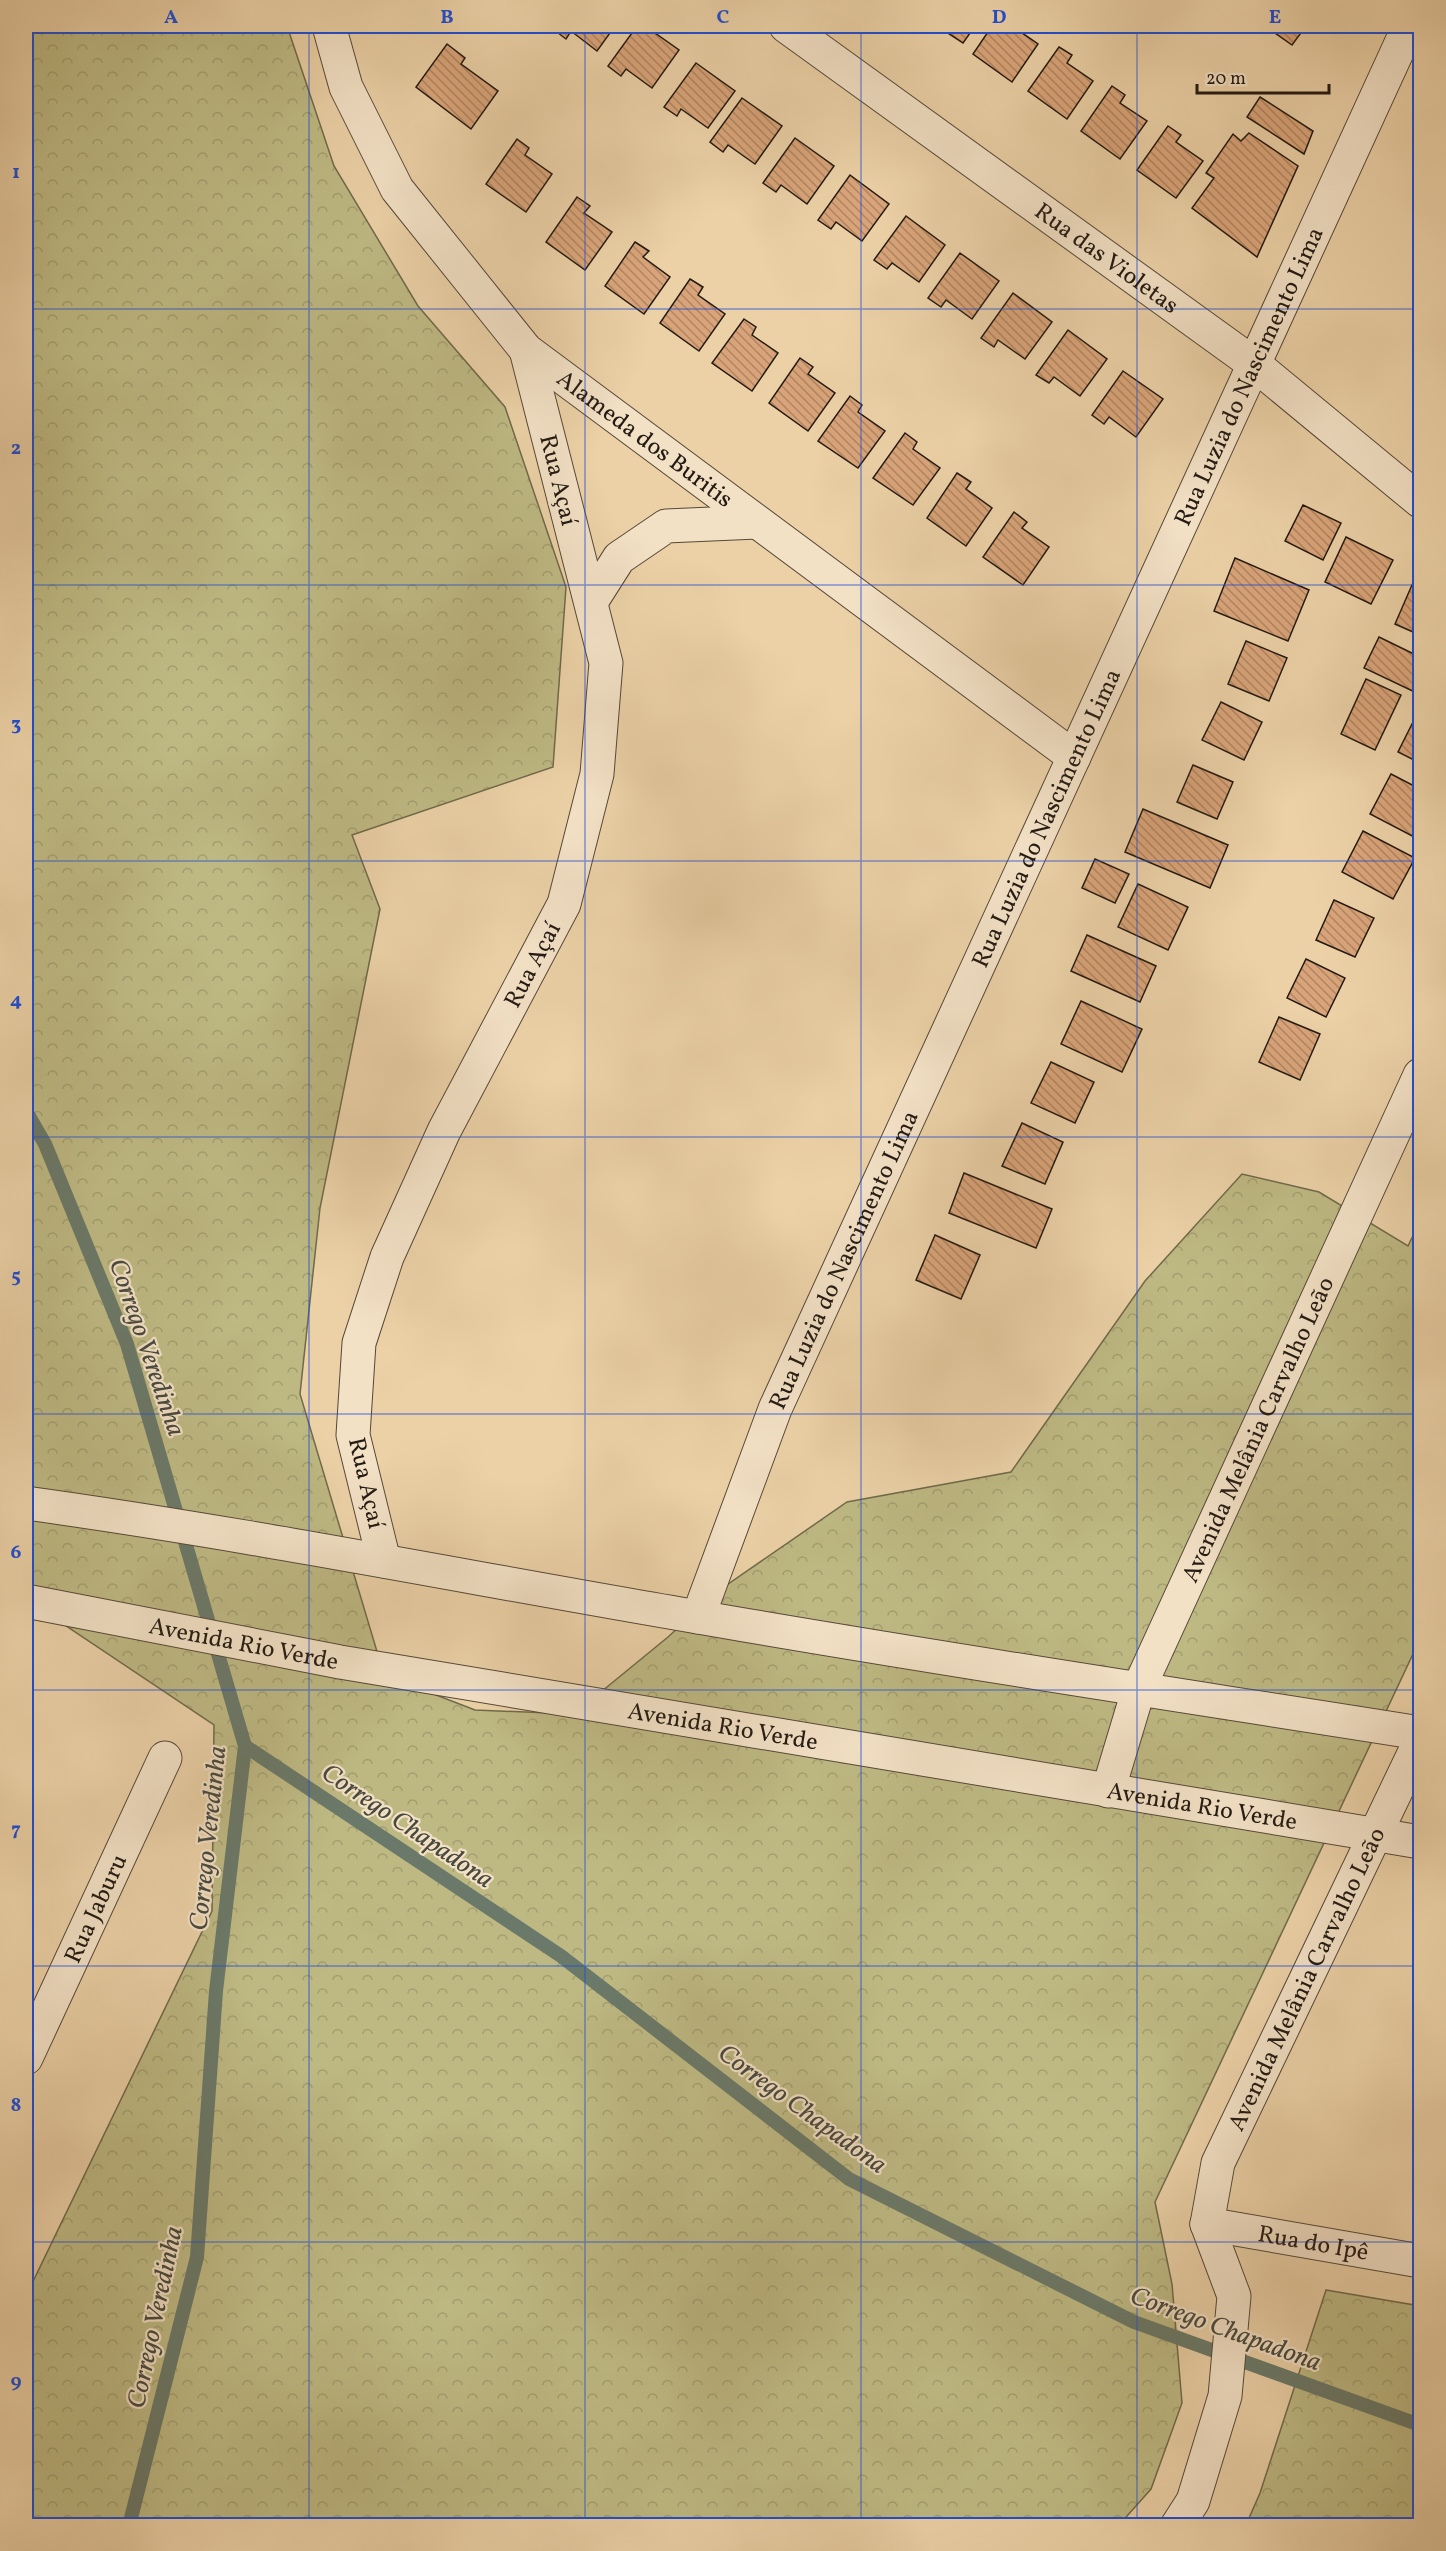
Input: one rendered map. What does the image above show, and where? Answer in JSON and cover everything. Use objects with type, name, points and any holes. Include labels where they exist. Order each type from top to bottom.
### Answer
[{"type":"street","name":"Alameda dos Buritis","points":[[329,26],[346,87],[397,189],[526,350],[1074,757]]},
{"type":"street","name":"Rua das Violetas","points":[[786,26],[1254,364],[1420,501]]},
{"type":"street","name":"Rua Luzia do Nascimento Lima","points":[[698,1617],[775,1409],[1409,26]]},
{"type":"street","name":"Rua Açaí","points":[[384,1561],[353,1435],[359,1343],[387,1257],[444,1131],[564,904],[597,774],[606,663],[526,350]]},
{"type":"street","points":[[591,602],[619,558],[666,526],[757,522]]},
{"type":"street","name":"Avenida Melânia Carvalho Leão","points":[[1108,1791],[1139,1688],[1420,1075]]},
{"type":"street","points":[[26,1503],[326,1551],[698,1617],[1420,1733]]},
{"type":"street","name":"Avenida Rio Verde","points":[[26,1601],[340,1662],[1420,1842]]},
{"type":"street","name":"Avenida Melânia Carvalho Leão","points":[[1207,2224],[1218,2163],[1420,1741]]},
{"type":"street","name":"Rua Jaburu","points":[[26,2058],[165,1758]]},
{"type":"street","points":[[1177,2526],[1192,2501],[1225,2396],[1234,2296],[1207,2224]]},
{"type":"street","name":"Rua do Ipê","points":[[1207,2224],[1420,2261]]},
{"type":"green space","points":[[26,26],[287,26],[334,166],[418,306],[505,407],[566,587],[553,767],[352,835],[380,909],[320,1208],[300,1394],[384,1675],[475,1710],[574,1714],[668,1637],[718,1591],[847,1502],[1011,1472],[1145,1281],[1242,1174],[1319,1192],[1408,1246],[1420,1221],[1420,1639],[1155,2202],[1172,2284],[1182,2403],[1151,2489],[1119,2525],[26,2525],[26,2296],[212,1911],[214,1725],[26,1599]]},
{"type":"green space","points":[[1326,2290],[1420,2306],[1420,2525],[1246,2525],[1260,2493]]},
{"type":"building","points":[[556,26],[615,26],[597,51],[571,31],[566,39],[553,29]]},
{"type":"building","points":[[637,26],[645,26],[679,50],[652,88],[626,69],[621,76],[608,66]]},
{"type":"building","points":[[937,26],[975,26],[963,43]]},
{"type":"building","points":[[992,26],[1012,26],[1038,44],[1012,82],[973,54]]},
{"type":"building","points":[[1250,26],[1265,26],[1260,33]]},
{"type":"building","points":[[1265,26],[1306,26],[1292,45]]},
{"type":"building","points":[[447,44],[465,58],[461,64],[498,91],[471,129],[416,87]]},
{"type":"building","points":[[1059,47],[1072,55],[1067,63],[1093,81],[1067,119],[1028,91]]},
{"type":"building","points":[[696,63],[735,91],[708,128],[681,109],[677,116],[664,107]]},
{"type":"building","points":[[1112,86],[1125,95],[1120,103],[1147,121],[1120,159],[1081,131]]},
{"type":"building","points":[[1260,97],[1313,131],[1304,154],[1247,117]]},
{"type":"building","points":[[742,98],[782,126],[755,164],[728,145],[723,152],[710,142]]},
{"type":"building","points":[[1168,126],[1181,135],[1176,142],[1203,161],[1176,198],[1137,170]]},
{"type":"building","points":[[1249,133],[1298,166],[1257,257],[1192,208],[1214,178],[1206,173],[1233,134],[1241,141]]},
{"type":"building","points":[[795,138],[834,166],[807,204],[781,185],[776,192],[763,183]]},
{"type":"building","points":[[517,139],[529,148],[525,155],[552,174],[526,212],[486,184]]},
{"type":"building","points":[[850,175],[889,204],[862,241],[836,222],[831,229],[818,220]]},
{"type":"building","points":[[577,197],[590,206],[584,213],[612,232],[585,270],[546,242]]},
{"type":"building","points":[[906,216],[945,245],[919,282],[892,263],[887,269],[874,260]]},
{"type":"building","points":[[635,242],[649,251],[643,257],[670,277],[644,314],[605,286]]},
{"type":"building","points":[[960,253],[999,281],[972,319],[946,300],[941,307],[928,298]]},
{"type":"building","points":[[690,279],[703,287],[698,295],[725,314],[699,351],[660,323]]},
{"type":"building","points":[[1013,293],[1052,322],[1025,359],[998,340],[994,347],[981,338]]},
{"type":"building","points":[[744,319],[756,327],[752,335],[778,353],[752,391],[712,363]]},
{"type":"building","points":[[1068,330],[1107,359],[1080,396],[1054,377],[1049,383],[1036,375]]},
{"type":"building","points":[[800,358],[813,367],[808,374],[835,393],[808,431],[769,403]]},
{"type":"building","points":[[1123,371],[1163,399],[1136,437],[1109,417],[1104,424],[1092,415]]},
{"type":"building","points":[[850,396],[862,405],[858,412],[885,431],[858,468],[818,441]]},
{"type":"building","points":[[905,433],[917,442],[913,449],[940,468],[913,505],[873,478]]},
{"type":"building","points":[[957,473],[971,482],[966,489],[992,508],[966,546],[927,518]]},
{"type":"building","points":[[1303,505],[1341,523],[1323,560],[1285,541]]},
{"type":"building","points":[[1014,512],[1027,522],[1022,528],[1049,547],[1023,585],[983,557]]},
{"type":"building","points":[[1346,537],[1393,560],[1371,604],[1325,582]]},
{"type":"building","points":[[1235,558],[1309,590],[1288,641],[1214,611]]},
{"type":"building","points":[[1415,578],[1420,581],[1420,635],[1395,624]]},
{"type":"building","points":[[1379,637],[1420,657],[1419,694],[1364,668]]},
{"type":"building","points":[[1246,641],[1287,658],[1269,701],[1228,684]]},
{"type":"building","points":[[1366,679],[1401,695],[1375,750],[1341,734]]},
{"type":"building","points":[[1221,702],[1262,722],[1244,760],[1202,740]]},
{"type":"building","points":[[1418,712],[1420,713],[1420,763],[1398,752]]},
{"type":"building","points":[[1193,765],[1233,782],[1217,819],[1177,802]]},
{"type":"building","points":[[1391,774],[1420,789],[1420,840],[1370,814]]},
{"type":"building","points":[[1143,809],[1228,845],[1210,888],[1125,852]]},
{"type":"building","points":[[1363,831],[1415,858],[1393,899],[1342,872]]},
{"type":"building","points":[[1095,859],[1129,874],[1115,903],[1082,888]]},
{"type":"building","points":[[1138,884],[1188,907],[1168,950],[1118,927]]},
{"type":"building","points":[[1334,900],[1374,918],[1355,957],[1316,940]]},
{"type":"building","points":[[1087,935],[1156,966],[1140,1002],[1071,971]]},
{"type":"building","points":[[1306,959],[1345,978],[1326,1017],[1287,998]]},
{"type":"building","points":[[1081,1001],[1142,1029],[1122,1072],[1061,1044]]},
{"type":"building","points":[[1279,1017],[1320,1034],[1300,1080],[1259,1062]]},
{"type":"building","points":[[1051,1062],[1094,1082],[1075,1123],[1031,1103]]},
{"type":"building","points":[[1022,1123],[1063,1142],[1045,1184],[1002,1166]]},
{"type":"building","points":[[964,1173],[1052,1209],[1036,1248],[949,1213]]},
{"type":"building","points":[[935,1235],[980,1255],[961,1299],[916,1280]]},
{"type":"waterway","name":"Corrego Veredinha","points":[[26,1111],[45,1144],[127,1344],[245,1746],[216,1991],[197,2257],[129,2526]]},
{"type":"waterway","name":"Corrego Chapadona","points":[[245,1746],[561,1956],[849,2179],[1134,2322],[1420,2425]]}]
